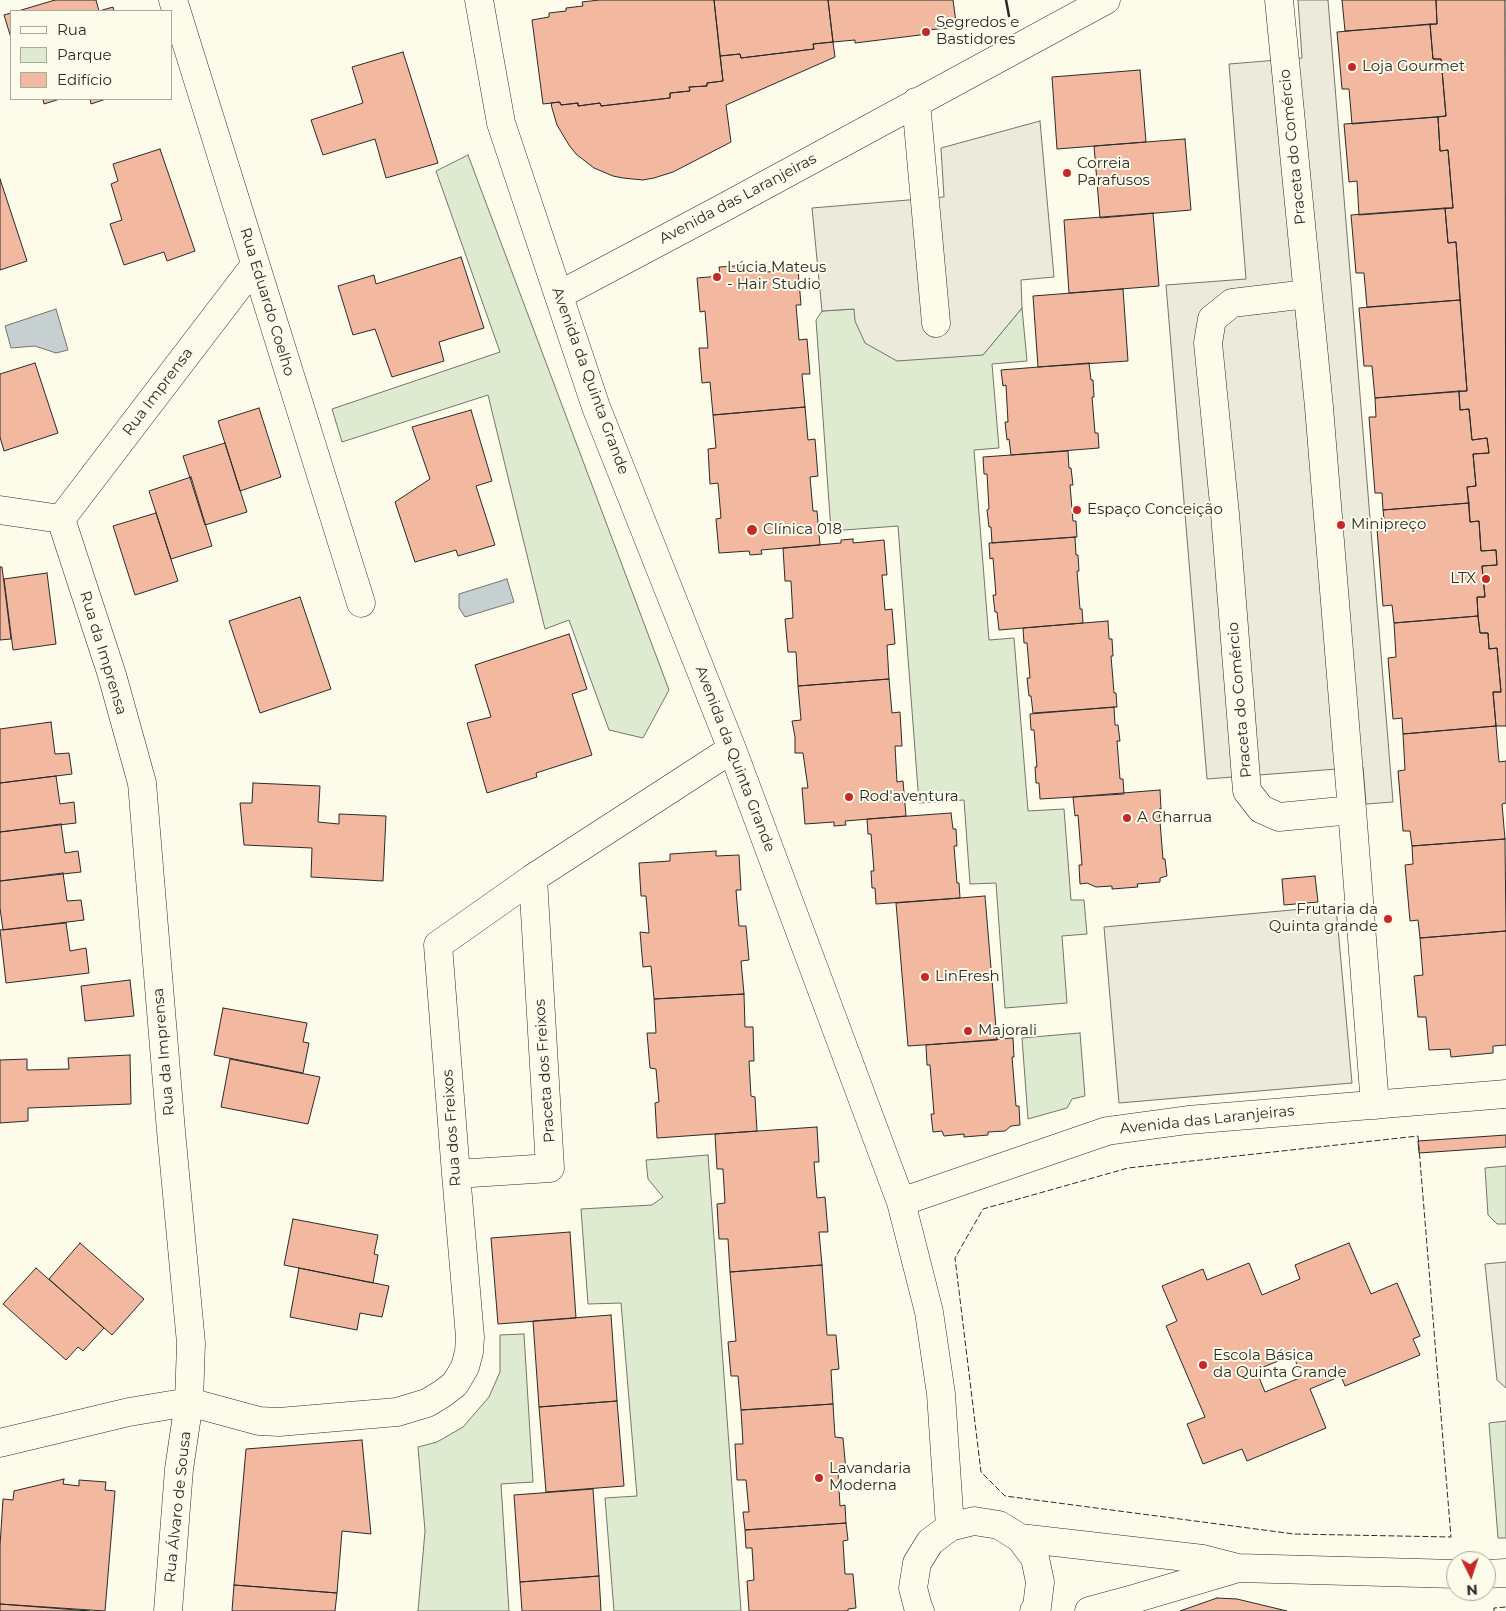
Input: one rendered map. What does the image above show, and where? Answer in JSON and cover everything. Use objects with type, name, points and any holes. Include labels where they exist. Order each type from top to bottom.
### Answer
[{"type":"street","name":"Rua Eduardo Coelho","points":[[173,0],[361,603]]},
{"type":"street","name":"Avenida da Quinta Grande","points":[[479,0],[501,123],[596,407],[732,749],[901,1202],[929,1312],[941,1394],[950,1528]]},
{"type":"street","name":"Avenida das Laranjeiras","points":[[559,294],[729,205],[1106,0]]},
{"type":"street","name":"Praceta do Comércio","points":[[1279,0],[1319,407],[1352,810],[1280,817],[1261,809],[1247,791],[1225,514],[1208,343],[1212,319],[1232,303],[1307,294]]},
{"type":"street","points":[[916,102],[936,323]]},
{"type":"street","name":"Rua Imprensa","points":[[61,519],[255,265]]},
{"type":"street","points":[[0,510],[61,519]]},
{"type":"street","name":"Rua da Imprensa","points":[[61,519],[112,675],[142,783],[191,1343],[189,1402]]},
{"type":"street","name":"Rua dos Freixos","points":[[189,1402],[259,1421],[279,1422],[397,1412],[427,1403],[455,1384],[465,1367],[470,1337],[438,945],[533,878],[732,749]]},
{"type":"street","points":[[1352,810],[1375,1105]]},
{"type":"street","name":"Praceta dos Freixos","points":[[456,1174],[550,1168],[533,878]]},
{"type":"street","name":"Avenida das Laranjeiras","points":[[901,1202],[1107,1131],[1188,1120],[1506,1094]]},
{"type":"street","points":[[0,1444],[129,1412],[189,1402]]},
{"type":"street","name":"Rua Álvaro de Sousa","points":[[168,1611],[179,1469],[189,1402]]},
{"type":"street","points":[[918,1610],[913,1588],[917,1563],[930,1542],[950,1528],[974,1521],[999,1525],[1020,1538],[1035,1558],[1040,1582],[1037,1607],[1034,1611]]},
{"type":"street","points":[[1020,1538],[1203,1558],[1238,1568],[1446,1574]]},
{"type":"street","points":[[1089,1611],[1238,1568]]},
{"type":"green space","points":[[468,155],[669,690],[643,738],[609,730],[569,620],[545,629],[488,395],[342,442],[332,409],[500,352],[436,171]]},
{"type":"green space","points":[[1022,308],[1027,361],[992,364],[999,448],[974,450],[989,640],[1014,638],[1028,811],[1064,809],[1071,900],[1084,900],[1087,934],[1062,936],[1067,1003],[1005,1008],[996,883],[970,884],[964,800],[919,803],[898,526],[831,531],[816,320],[822,311],[854,309],[983,355]]},
{"type":"green space","points":[[1080,1033],[1085,1096],[1072,1099],[1067,1108],[1028,1119],[1022,1038]]},
{"type":"green space","points":[[708,1155],[741,1611],[614,1611],[605,1498],[637,1496],[621,1303],[588,1304],[581,1209],[652,1205],[663,1197],[648,1179],[646,1160]]},
{"type":"green space","points":[[1506,1166],[1506,1224],[1497,1224],[1488,1215],[1485,1168]]},
{"type":"green space","points":[[524,1334],[533,1482],[501,1484],[509,1611],[418,1611],[425,1531],[418,1447],[437,1442],[463,1427],[489,1397],[500,1372],[500,1335]]},
{"type":"green space","points":[[1506,1421],[1506,1538],[1498,1538],[1489,1423]]},
{"type":"shaded area","points":[[1298,0],[1328,0],[1393,802],[1366,804],[1363,767],[1207,779],[1166,285],[1246,279],[1229,64],[1302,58]]},
{"type":"shaded area","points":[[1040,121],[1054,277],[1021,280],[1022,308],[983,355],[897,361],[865,343],[855,321],[854,309],[822,311],[812,208],[944,197],[941,148]]},
{"type":"shaded area","points":[[56,309],[68,350],[56,353],[35,346],[11,348],[5,326]]},
{"type":"shaded area","points":[[507,579],[514,602],[465,617],[459,608],[459,594]]},
{"type":"shaded area","points":[[1336,906],[1352,1083],[1119,1103],[1104,927]]},
{"type":"shaded area","points":[[1506,1262],[1506,1388],[1497,1380],[1485,1264]]},
{"type":"building","points":[[55,0],[96,0],[99,10],[21,10]]},
{"type":"building","points":[[599,0],[714,0],[723,81],[707,83],[707,86],[689,87],[690,91],[670,93],[670,98],[601,106],[600,103],[578,106],[578,103],[561,105],[560,102],[543,104],[532,20],[549,17],[549,13],[566,11],[566,8],[583,6],[582,2]]},
{"type":"building","points":[[714,0],[828,0],[833,42],[813,44],[814,49],[741,58],[740,54],[720,56]]},
{"type":"building","points":[[828,0],[953,0],[956,22],[948,23],[948,28],[927,30],[928,34],[855,43],[855,40],[833,42]]},
{"type":"building","points":[[1342,0],[1436,0],[1437,24],[1345,31]]},
{"type":"building","points":[[1436,0],[1505,0],[1506,726],[1496,726],[1493,692],[1501,692],[1497,648],[1489,649],[1488,633],[1480,633],[1478,616],[1477,597],[1485,597],[1482,566],[1497,565],[1496,550],[1481,551],[1479,521],[1470,522],[1467,487],[1476,486],[1473,454],[1489,453],[1487,438],[1472,440],[1469,409],[1460,410],[1459,391],[1467,391],[1456,242],[1448,243],[1445,208],[1453,208],[1448,150],[1440,151],[1438,117],[1446,116],[1441,59],[1433,59],[1430,24],[1437,24]]},
{"type":"building","points":[[113,7],[114,10],[102,10]]},
{"type":"building","points":[[10,13],[10,35],[4,15]]},
{"type":"building","points":[[1430,24],[1433,59],[1441,59],[1446,116],[1352,124],[1349,89],[1342,89],[1337,32]]},
{"type":"building","points":[[833,42],[835,57],[726,105],[731,142],[673,172],[654,178],[643,180],[623,178],[594,168],[576,154],[569,145],[557,125],[552,108],[551,103],[559,102],[561,105],[578,103],[578,106],[600,103],[601,106],[670,98],[670,93],[690,91],[689,87],[707,86],[707,83],[723,81],[720,56],[740,54],[741,58],[814,49],[813,44]]},
{"type":"building","points":[[403,52],[438,163],[386,178],[375,139],[323,155],[311,120],[363,103],[352,67]]},
{"type":"building","points":[[1140,70],[1146,142],[1057,149],[1052,77]]},
{"type":"building","points":[[43,100],[57,100],[44,104]]},
{"type":"building","points":[[90,100],[103,100],[91,104]]},
{"type":"building","points":[[1438,117],[1440,151],[1448,150],[1453,208],[1359,215],[1357,181],[1349,182],[1344,124]]},
{"type":"building","points":[[1185,139],[1191,210],[1100,218],[1094,146]]},
{"type":"building","points":[[160,149],[195,251],[167,261],[164,252],[124,265],[110,224],[122,220],[111,184],[118,181],[113,164]]},
{"type":"building","points":[[0,179],[27,261],[0,270]]},
{"type":"building","points":[[1445,208],[1448,243],[1456,242],[1460,300],[1367,307],[1364,273],[1356,273],[1351,215]]},
{"type":"building","points":[[1153,213],[1159,286],[1069,293],[1064,220]]},
{"type":"building","points":[[461,257],[484,328],[439,342],[444,361],[392,377],[375,329],[353,335],[338,286],[374,275],[376,284]]},
{"type":"building","points":[[766,264],[767,272],[798,269],[801,305],[796,305],[799,340],[807,339],[810,374],[802,374],[805,407],[713,415],[710,382],[702,383],[699,348],[708,348],[705,311],[700,312],[697,278],[720,276],[719,267]]},
{"type":"building","points":[[1123,289],[1128,361],[1038,367],[1033,296]]},
{"type":"building","points":[[1460,300],[1467,391],[1375,398],[1372,366],[1364,366],[1359,308]]},
{"type":"building","points":[[35,363],[58,433],[4,451],[0,437],[0,374]]},
{"type":"building","points":[[1089,363],[1091,380],[1093,380],[1094,397],[1092,397],[1095,433],[1098,433],[1099,448],[1011,455],[1005,422],[1008,422],[1006,385],[1003,386],[1001,370]]},
{"type":"building","points":[[1459,391],[1460,410],[1469,409],[1472,440],[1487,438],[1489,453],[1473,454],[1476,486],[1467,487],[1469,503],[1383,510],[1382,493],[1375,493],[1369,417],[1376,417],[1375,398]]},
{"type":"building","points":[[805,407],[808,440],[815,439],[818,476],[810,477],[813,511],[817,511],[820,545],[761,550],[762,554],[750,555],[749,551],[719,553],[716,519],[721,518],[718,483],[710,484],[708,449],[716,448],[713,415]]},
{"type":"building","points":[[259,408],[281,477],[240,491],[218,421]]},
{"type":"building","points":[[471,410],[492,481],[476,486],[495,545],[458,556],[456,550],[415,562],[395,502],[430,479],[412,427]]},
{"type":"building","points":[[225,443],[247,512],[205,525],[183,456]]},
{"type":"building","points":[[1068,451],[1073,485],[1070,485],[1073,521],[1076,521],[1077,537],[992,543],[987,510],[989,509],[987,474],[984,474],[983,457]]},
{"type":"building","points":[[191,477],[212,546],[171,559],[149,491]]},
{"type":"building","points":[[1469,503],[1470,522],[1479,521],[1481,551],[1496,550],[1497,565],[1482,566],[1485,597],[1477,597],[1478,616],[1394,623],[1392,605],[1383,606],[1377,529],[1385,528],[1383,510]]},
{"type":"building","points":[[156,513],[178,581],[135,595],[113,526]]},
{"type":"building","points":[[1075,537],[1076,555],[1078,555],[1079,571],[1077,571],[1080,609],[1082,609],[1083,623],[999,630],[993,595],[996,595],[993,558],[990,559],[989,543]]},
{"type":"building","points":[[853,539],[853,543],[884,540],[887,575],[882,575],[885,610],[892,609],[895,644],[887,645],[889,679],[798,686],[796,652],[788,652],[785,619],[793,618],[791,581],[785,581],[783,548],[841,543],[841,540]]},
{"type":"building","points":[[0,567],[2,567],[11,639],[0,640]]},
{"type":"building","points":[[47,573],[56,644],[13,650],[4,579]]},
{"type":"building","points":[[300,597],[331,689],[260,713],[229,621]]},
{"type":"building","points":[[1478,616],[1480,633],[1488,633],[1489,649],[1497,648],[1501,692],[1493,692],[1496,726],[1403,734],[1402,718],[1393,719],[1388,658],[1396,657],[1394,623]]},
{"type":"building","points":[[1108,621],[1109,639],[1112,639],[1113,656],[1111,656],[1117,707],[1033,713],[1027,678],[1030,678],[1027,643],[1024,643],[1023,628]]},
{"type":"building","points":[[569,634],[587,689],[572,694],[592,755],[536,773],[537,777],[487,793],[467,723],[491,717],[475,665]]},
{"type":"building","points":[[889,679],[892,713],[900,712],[902,746],[895,746],[897,782],[903,781],[906,816],[845,821],[846,825],[834,826],[834,822],[805,824],[802,788],[808,788],[803,753],[795,753],[792,721],[801,720],[798,686]]},
{"type":"building","points":[[1114,707],[1115,725],[1118,725],[1120,741],[1117,741],[1120,779],[1123,779],[1124,794],[1040,799],[1039,783],[1036,783],[1035,767],[1037,767],[1034,730],[1031,730],[1030,714]]},
{"type":"building","points":[[51,722],[55,754],[69,753],[72,774],[0,783],[0,729]]},
{"type":"building","points":[[1496,726],[1499,762],[1506,761],[1506,803],[1502,804],[1505,839],[1412,846],[1410,831],[1403,831],[1398,771],[1405,770],[1403,734]]},
{"type":"building","points":[[56,776],[60,804],[74,802],[76,823],[0,832],[0,783]]},
{"type":"building","points":[[253,783],[320,786],[318,822],[339,824],[339,814],[386,816],[383,881],[311,877],[312,848],[244,845],[240,803],[252,803]]},
{"type":"building","points":[[1160,790],[1161,809],[1159,809],[1163,859],[1165,859],[1167,876],[1160,878],[1160,882],[1137,884],[1138,887],[1112,889],[1112,886],[1096,887],[1087,883],[1080,884],[1079,865],[1082,865],[1078,815],[1075,816],[1073,797]]},
{"type":"building","points":[[951,813],[953,829],[956,829],[957,846],[954,846],[960,898],[876,904],[875,888],[872,888],[871,871],[874,871],[871,834],[868,834],[867,819]]},
{"type":"building","points":[[61,824],[65,853],[78,851],[81,872],[0,881],[0,832]]},
{"type":"building","points":[[1505,839],[1506,931],[1420,938],[1418,920],[1410,921],[1405,865],[1413,864],[1412,846]]},
{"type":"building","points":[[716,851],[716,856],[739,855],[741,890],[736,890],[739,926],[746,926],[749,960],[741,961],[744,994],[654,999],[651,966],[643,967],[640,932],[649,933],[646,896],[641,896],[639,863],[670,861],[670,854]]},
{"type":"building","points":[[63,873],[67,901],[81,900],[84,920],[3,930],[0,908],[0,881]]},
{"type":"building","points":[[1315,876],[1318,902],[1284,905],[1282,879]]},
{"type":"building","points":[[985,896],[997,1040],[908,1046],[896,903]]},
{"type":"building","points":[[66,923],[70,951],[86,948],[89,973],[6,983],[0,930]]},
{"type":"building","points":[[1506,931],[1506,1045],[1493,1046],[1493,1053],[1451,1057],[1450,1049],[1429,1050],[1426,1017],[1418,1017],[1414,976],[1423,975],[1420,938]]},
{"type":"building","points":[[130,980],[134,1016],[85,1021],[81,986]]},
{"type":"building","points":[[744,994],[745,1027],[753,1027],[754,1061],[749,1061],[751,1096],[755,1097],[757,1131],[657,1138],[655,1103],[659,1102],[656,1069],[650,1068],[647,1033],[656,1033],[654,999]]},
{"type":"building","points":[[223,1008],[307,1023],[303,1042],[309,1043],[303,1073],[214,1055]]},
{"type":"building","points":[[1013,1038],[1014,1057],[1012,1057],[1016,1106],[1019,1106],[1020,1125],[1011,1126],[1005,1131],[988,1132],[988,1135],[964,1137],[964,1134],[944,1136],[942,1131],[933,1132],[931,1114],[934,1114],[930,1065],[927,1065],[926,1045]]},
{"type":"building","points":[[130,1055],[131,1104],[28,1108],[28,1121],[0,1123],[0,1060],[27,1059],[27,1070],[69,1069],[68,1058]]},
{"type":"building","points":[[230,1059],[320,1077],[308,1124],[221,1107]]},
{"type":"building","points":[[817,1127],[819,1162],[814,1162],[817,1198],[825,1197],[828,1232],[819,1232],[822,1265],[730,1272],[728,1239],[719,1239],[717,1204],[725,1203],[723,1169],[717,1169],[715,1134]]},
{"type":"building","points":[[1506,1135],[1506,1147],[1419,1153],[1418,1141]]},
{"type":"building","points":[[293,1219],[378,1235],[374,1254],[378,1255],[373,1283],[284,1265]]},
{"type":"building","points":[[570,1232],[576,1318],[498,1324],[491,1238]]},
{"type":"building","points":[[80,1243],[144,1299],[112,1335],[49,1279]]},
{"type":"building","points":[[1349,1243],[1371,1294],[1397,1283],[1420,1336],[1413,1339],[1420,1355],[1345,1386],[1341,1376],[1310,1389],[1326,1428],[1247,1461],[1242,1449],[1203,1464],[1187,1424],[1205,1417],[1166,1326],[1177,1321],[1162,1286],[1203,1269],[1207,1280],[1249,1263],[1262,1295],[1300,1279],[1295,1265]],"holes":[[[1293,1355],[1302,1377],[1265,1392],[1256,1370]]]},
{"type":"building","points":[[822,1265],[827,1335],[836,1335],[839,1369],[831,1370],[833,1404],[741,1410],[738,1376],[731,1376],[728,1342],[736,1341],[730,1272]]},
{"type":"building","points":[[36,1268],[104,1328],[83,1351],[78,1347],[66,1360],[3,1304]]},
{"type":"building","points":[[299,1268],[389,1286],[382,1317],[360,1313],[357,1330],[290,1317]]},
{"type":"building","points":[[611,1315],[617,1401],[539,1407],[533,1321]]},
{"type":"building","points":[[617,1401],[624,1486],[546,1492],[539,1407]]},
{"type":"building","points":[[833,1404],[835,1437],[843,1438],[846,1471],[838,1472],[840,1506],[845,1505],[846,1523],[745,1530],[743,1512],[749,1512],[746,1480],[737,1480],[735,1444],[743,1444],[741,1410]]},
{"type":"building","points":[[362,1440],[371,1534],[342,1531],[337,1593],[234,1585],[246,1449]]},
{"type":"building","points":[[64,1479],[63,1484],[79,1486],[79,1480],[106,1482],[105,1490],[115,1491],[105,1611],[0,1604],[0,1546],[3,1499],[13,1500],[14,1491]]},
{"type":"building","points":[[593,1489],[599,1576],[520,1582],[514,1495]]},
{"type":"building","points":[[846,1523],[848,1540],[843,1541],[845,1574],[853,1574],[856,1608],[848,1609],[848,1611],[749,1611],[747,1581],[754,1580],[752,1548],[746,1548],[745,1530]]},
{"type":"building","points":[[599,1576],[601,1611],[522,1611],[520,1582]]},
{"type":"building","points":[[234,1585],[337,1593],[335,1611],[232,1611]]},
{"type":"building","points":[[1217,1598],[1237,1599],[1287,1611],[1180,1611]]},
{"type":"building","points":[[0,1604],[90,1611],[0,1611]]},
{"type":"fence","points":[[1418,1136],[1451,1537],[1294,1534],[1005,1496],[981,1472],[955,1258],[983,1209],[1128,1168],[1418,1136]]},
{"type":"fence","points":[[1494,1611],[1494,1608],[1506,1607]]},
{"type":"wall","points":[[1006,0],[1009,16]]},
{"type":"place","name":"Segredos e Bastidores","points":[[926,32]]},
{"type":"place","name":"Loja Gourmet","points":[[1352,67]]},
{"type":"place","name":"Correia Parafusos","points":[[1067,173]]},
{"type":"place","name":"Lúcia Mateus - Hair Studio","points":[[717,277]]},
{"type":"place","name":"Espaço Conceição","points":[[1077,510]]},
{"type":"place","name":"Minipreço","points":[[1341,525]]},
{"type":"place","name":"Clínica 018","points":[[752,530]]},
{"type":"place","name":"LTX","points":[[1486,579]]},
{"type":"place","name":"Rod'aventura","points":[[849,797]]},
{"type":"place","name":"A Charrua","points":[[1127,818]]},
{"type":"place","name":"Frutaria da Quinta grande","points":[[1388,919]]},
{"type":"place","name":"LinFresh","points":[[925,977]]},
{"type":"place","name":"Majorali","points":[[968,1031]]},
{"type":"place","name":"Escola Básica da Quinta Grande","points":[[1203,1365]]},
{"type":"place","name":"Lavandaria Moderna","points":[[819,1478]]}]
